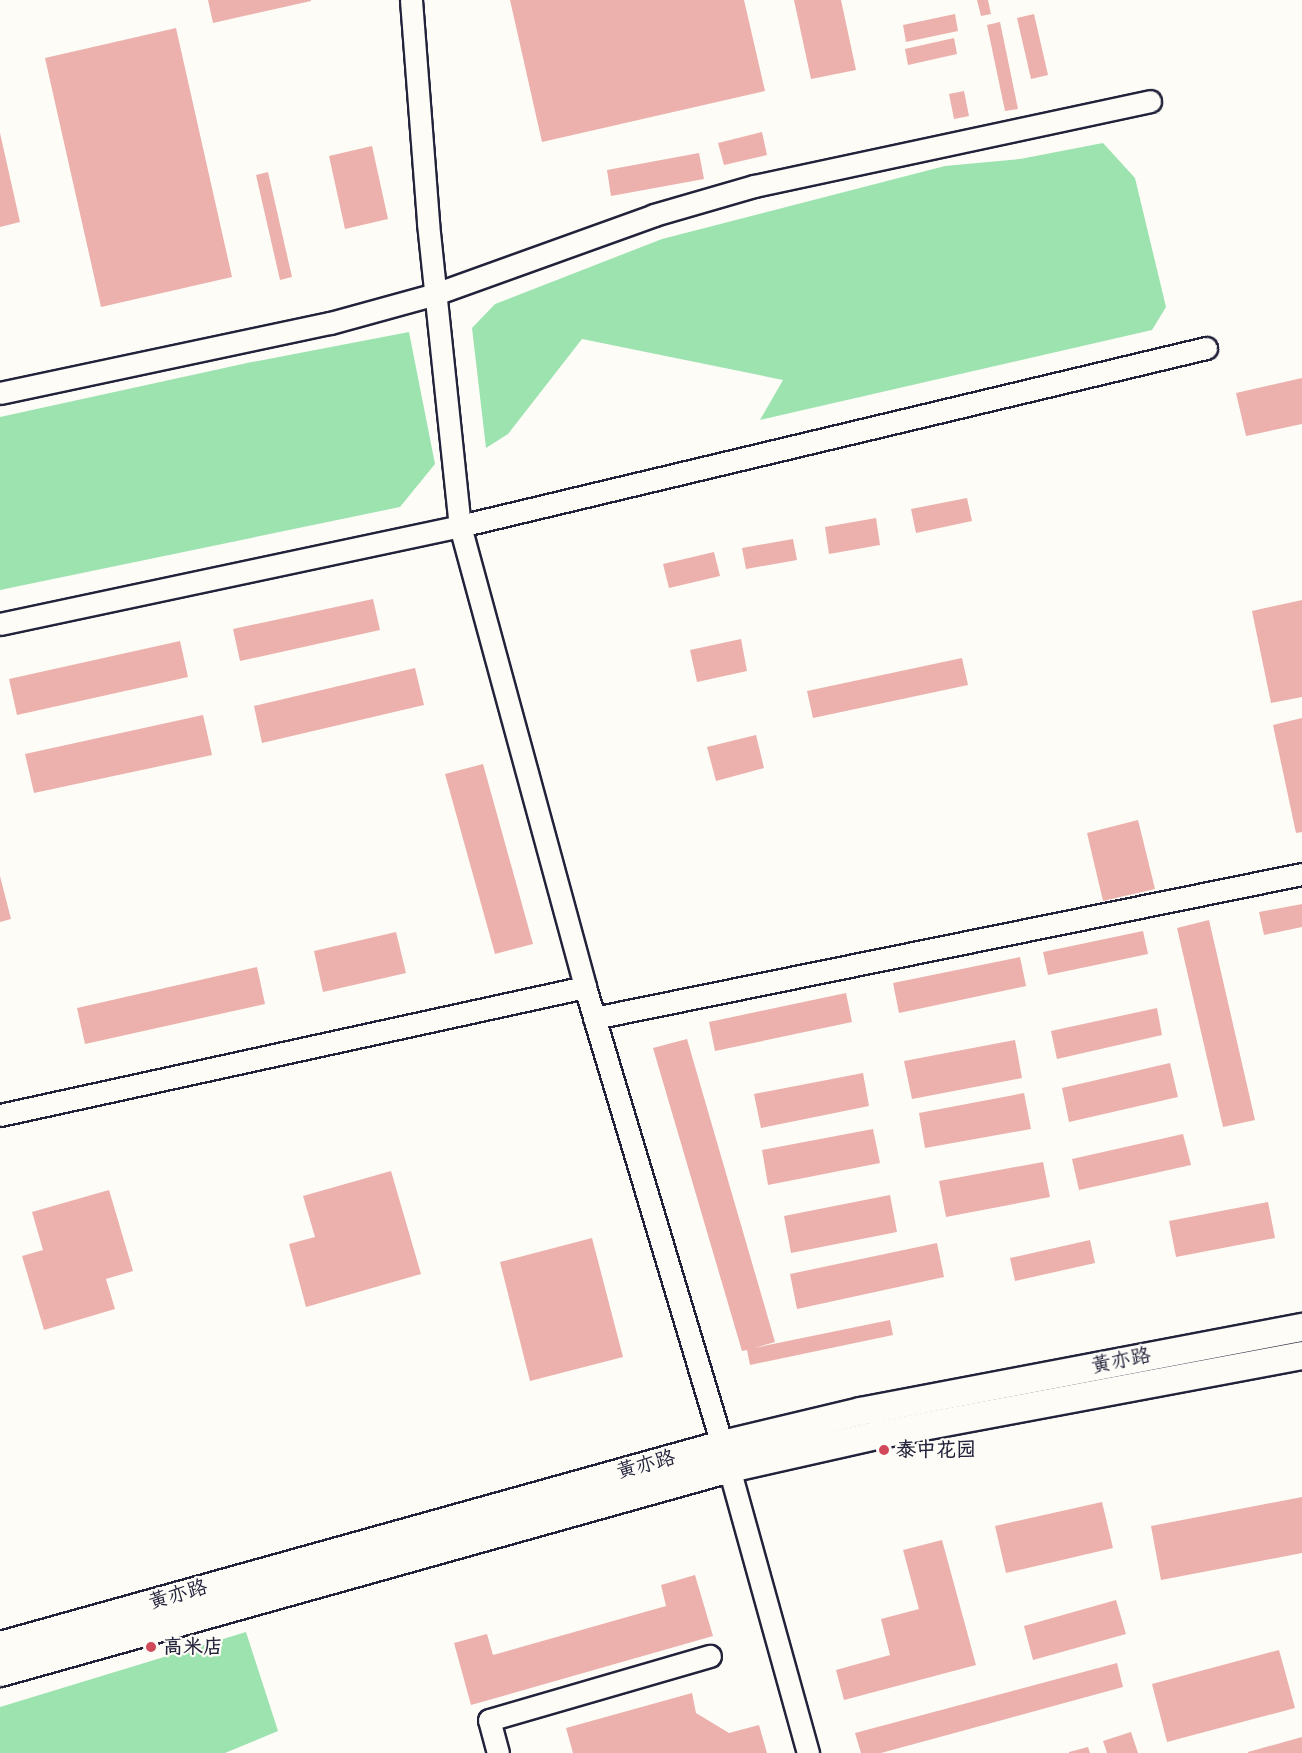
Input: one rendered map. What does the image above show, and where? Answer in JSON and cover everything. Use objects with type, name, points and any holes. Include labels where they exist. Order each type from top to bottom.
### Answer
[{"type":"main road","name":"黄亦路","points":[[0,1672],[725,1456],[860,1410],[1302,1327]]},
{"type":"main road","name":"黄亦路","points":[[0,1645],[725,1456],[872,1436],[1302,1355]]},
{"type":"street","points":[[411,0],[435,294],[460,526],[585,987],[725,1456],[808,1753]]},
{"type":"street","points":[[0,393],[330,323],[435,294],[654,215],[754,186],[1150,101]]},
{"type":"street","points":[[0,624],[460,526],[1206,348]]},
{"type":"street","points":[[594,1018],[1302,874]]},
{"type":"street","points":[[0,1115],[585,987]]},
{"type":"street","points":[[498,1753],[489,1720],[710,1656]]},
{"type":"green space","points":[[1103,143],[1135,178],[1166,307],[1152,330],[760,420],[783,380],[582,339],[508,434],[486,448],[472,328],[495,304],[662,239],[945,166],[1020,159]]},
{"type":"green space","points":[[409,332],[435,464],[400,507],[0,590],[0,417],[247,363]]},
{"type":"green space","points":[[246,1632],[278,1731],[225,1753],[0,1753],[0,1707]]},
{"type":"building","points":[[208,0],[311,0],[311,1],[213,23]]},
{"type":"building","points":[[510,0],[744,0],[765,91],[542,142]]},
{"type":"building","points":[[794,0],[841,0],[856,70],[811,79]]},
{"type":"building","points":[[977,0],[988,0],[991,14],[981,16]]},
{"type":"building","points":[[955,14],[958,31],[906,42],[903,25]]},
{"type":"building","points":[[1034,14],[1048,75],[1031,79],[1017,18]]},
{"type":"building","points":[[1000,22],[1018,109],[1005,111],[987,25]]},
{"type":"building","points":[[176,28],[232,277],[101,307],[45,58]]},
{"type":"building","points":[[954,38],[957,54],[908,65],[905,49]]},
{"type":"building","points":[[964,91],[969,116],[954,119],[949,94]]},
{"type":"building","points":[[762,132],[767,155],[724,165],[718,143]]},
{"type":"building","points":[[0,133],[20,222],[0,227]]},
{"type":"building","points":[[372,146],[388,219],[345,229],[329,156]]},
{"type":"building","points":[[699,153],[704,179],[611,196],[607,170]]},
{"type":"building","points":[[268,172],[292,277],[280,280],[256,175]]},
{"type":"building","points":[[1302,378],[1302,424],[1246,436],[1236,393]]},
{"type":"building","points":[[967,498],[972,521],[916,533],[911,509]]},
{"type":"building","points":[[876,518],[880,545],[829,554],[825,527]]},
{"type":"building","points":[[793,539],[797,560],[746,569],[742,548]]},
{"type":"building","points":[[714,552],[720,576],[669,588],[663,564]]},
{"type":"building","points":[[373,599],[380,630],[240,661],[233,629]]},
{"type":"building","points":[[1302,600],[1302,697],[1271,703],[1252,611]]},
{"type":"building","points":[[741,639],[747,671],[697,682],[690,650]]},
{"type":"building","points":[[180,641],[188,677],[17,715],[9,679]]},
{"type":"building","points":[[962,658],[968,685],[813,718],[807,691]]},
{"type":"building","points":[[415,668],[424,705],[262,743],[254,706]]},
{"type":"building","points":[[203,715],[212,755],[34,793],[25,754]]},
{"type":"building","points":[[1302,718],[1302,832],[1296,833],[1273,725]]},
{"type":"building","points":[[756,735],[764,768],[716,781],[707,747]]},
{"type":"building","points":[[483,764],[533,944],[495,954],[445,774]]},
{"type":"building","points":[[1138,820],[1155,889],[1103,901],[1087,833]]},
{"type":"building","points":[[0,876],[11,919],[0,922]]},
{"type":"building","points":[[1302,904],[1302,927],[1264,935],[1259,912]]},
{"type":"building","points":[[1209,920],[1255,1120],[1223,1127],[1177,928]]},
{"type":"building","points":[[1143,931],[1148,954],[1048,975],[1043,952]]},
{"type":"building","points":[[396,932],[406,973],[323,992],[314,951]]},
{"type":"building","points":[[1020,957],[1026,986],[899,1013],[893,983]]},
{"type":"building","points":[[257,967],[265,1004],[85,1044],[77,1008]]},
{"type":"building","points":[[846,993],[852,1022],[715,1051],[709,1022]]},
{"type":"building","points":[[1157,1008],[1162,1035],[1057,1059],[1051,1031]]},
{"type":"building","points":[[687,1039],[775,1342],[754,1348],[890,1320],[893,1335],[750,1365],[747,1350],[742,1351],[653,1048]]},
{"type":"building","points":[[1015,1040],[1022,1078],[912,1099],[904,1061]]},
{"type":"building","points":[[1170,1063],[1178,1097],[1069,1122],[1062,1088]]},
{"type":"building","points":[[863,1073],[869,1106],[761,1128],[754,1094]]},
{"type":"building","points":[[1024,1093],[1031,1129],[925,1148],[919,1113]]},
{"type":"building","points":[[873,1129],[880,1163],[768,1185],[762,1150]]},
{"type":"building","points":[[1183,1134],[1191,1165],[1079,1190],[1072,1159]]},
{"type":"building","points":[[1043,1162],[1050,1197],[946,1217],[939,1181]]},
{"type":"building","points":[[391,1171],[421,1274],[306,1307],[289,1244],[315,1237],[303,1196]]},
{"type":"building","points":[[109,1190],[133,1271],[106,1279],[115,1309],[44,1330],[22,1256],[43,1250],[32,1212]]},
{"type":"building","points":[[890,1195],[897,1232],[791,1253],[784,1216]]},
{"type":"building","points":[[1268,1202],[1275,1238],[1176,1257],[1169,1221]]},
{"type":"building","points":[[592,1238],[623,1357],[530,1381],[500,1262]]},
{"type":"building","points":[[1090,1240],[1095,1263],[1015,1281],[1010,1258]]},
{"type":"building","points":[[937,1243],[944,1277],[797,1309],[790,1274]]},
{"type":"building","points":[[1302,1497],[1302,1553],[1161,1580],[1151,1526]]},
{"type":"building","points":[[1102,1502],[1113,1548],[1006,1573],[995,1526]]},
{"type":"building","points":[[942,1540],[976,1665],[844,1700],[836,1670],[890,1655],[881,1619],[919,1609],[903,1550]]},
{"type":"building","points":[[695,1575],[713,1636],[471,1705],[454,1643],[487,1634],[493,1655],[666,1606],[661,1585]]},
{"type":"building","points":[[1116,1600],[1126,1634],[1033,1660],[1024,1626]]},
{"type":"building","points":[[1279,1650],[1295,1708],[1167,1742],[1152,1684]]},
{"type":"building","points":[[1117,1663],[1123,1687],[881,1753],[861,1753],[855,1733]]},
{"type":"building","points":[[692,1693],[696,1713],[729,1733],[759,1725],[767,1753],[573,1753],[566,1728]]},
{"type":"building","points":[[1131,1732],[1138,1753],[1107,1753],[1103,1741]]},
{"type":"building","points":[[1302,1737],[1302,1753],[1248,1753],[1248,1752]]},
{"type":"building","points":[[1088,1747],[1090,1753],[1069,1753],[1069,1752]]},
{"type":"place","name":"泰中花园","points":[[884,1450]]},
{"type":"place","name":"高米店","points":[[151,1647]]}]
